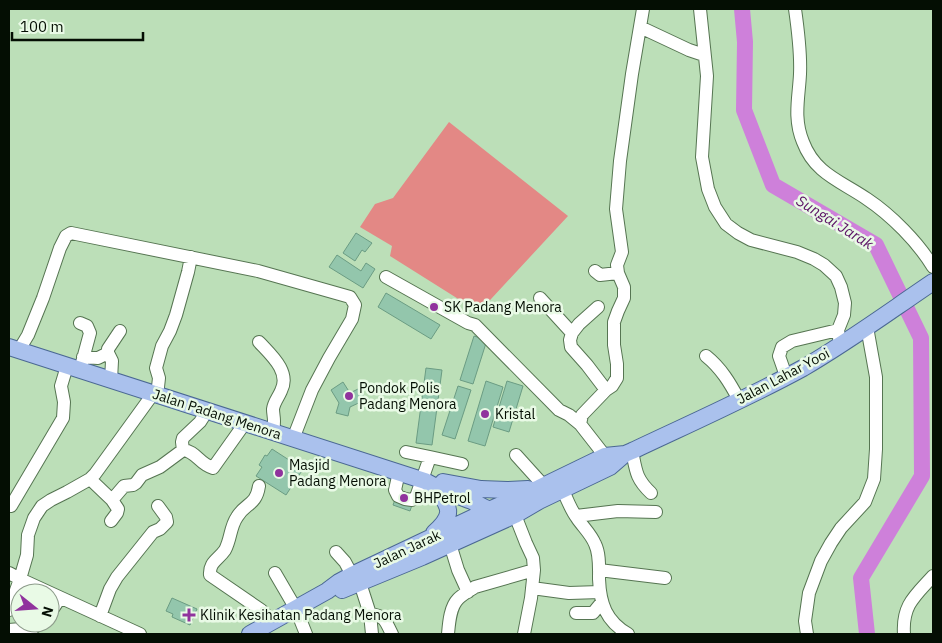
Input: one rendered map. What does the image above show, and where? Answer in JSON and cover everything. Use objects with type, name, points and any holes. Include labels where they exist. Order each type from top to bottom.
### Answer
[{"type":"main road","name":"Jalan Lahar Yooi","points":[[541,492],[563,490],[610,467],[628,453],[786,376],[839,338],[873,323],[931,284]]},
{"type":"main road","name":"Jalan Padang Menora","points":[[14,348],[77,364],[110,380],[430,482],[471,501],[494,509]]},
{"type":"main road","name":"Jalan Lahar Yooi","points":[[541,492],[605,456],[628,453]]},
{"type":"main road","points":[[430,482],[481,489],[541,492]]},
{"type":"main road","points":[[426,540],[444,524],[448,514],[447,504],[430,482]]},
{"type":"main road","points":[[452,543],[494,509],[505,510],[541,492]]},
{"type":"main road","points":[[452,543],[515,515],[541,492]]},
{"type":"main road","name":"Jalan Jarak","points":[[356,579],[426,540],[494,509]]},
{"type":"main road","name":"Jalan Jarak","points":[[250,634],[327,591],[339,582],[356,579],[452,543]]},
{"type":"street","points":[[580,424],[582,415],[612,386],[617,378],[614,322],[624,298],[624,287],[617,265],[622,252],[616,209],[632,74],[643,9]]},
{"type":"street","points":[[700,9],[707,76],[702,157],[708,188],[715,207],[726,224],[738,233],[752,240],[797,252],[814,259],[836,276],[842,287],[845,303],[839,338],[792,341],[782,347],[779,356],[786,376]]},
{"type":"street","points":[[795,9],[800,47],[797,121],[802,142],[810,156],[824,172],[840,184],[867,199],[908,234],[933,267]]},
{"type":"street","points":[[640,27],[704,55]]},
{"type":"street","points":[[14,348],[28,335],[60,248],[66,236],[71,233],[258,271],[350,297],[355,305],[352,319],[312,390],[293,438]]},
{"type":"street","points":[[9,610],[14,576],[27,555],[28,535],[34,518],[42,506],[95,474],[158,387],[159,378],[156,368],[162,346],[176,315],[191,257]]},
{"type":"street","points":[[594,271],[600,274],[618,273]]},
{"type":"street","points":[[386,277],[468,323],[475,325],[559,410],[580,424],[605,456]]},
{"type":"street","points":[[540,298],[572,333]]},
{"type":"street","points":[[598,307],[578,324],[570,340],[571,347],[606,390]]},
{"type":"street","points":[[807,634],[805,621],[809,593],[821,561],[841,528],[865,502],[874,479],[876,377],[873,323]]},
{"type":"street","points":[[11,506],[62,418],[64,402],[61,386],[77,364],[90,333],[87,326],[80,324]]},
{"type":"street","points":[[110,380],[112,361],[108,349],[120,331]]},
{"type":"street","points":[[259,342],[283,370],[284,382],[275,400],[273,409],[273,432]]},
{"type":"street","points":[[77,364],[108,353]]},
{"type":"street","points":[[706,356],[715,363],[726,377],[739,400]]},
{"type":"street","points":[[183,450],[183,438],[200,422],[207,411]]},
{"type":"street","points":[[112,500],[124,486],[133,485],[142,475],[160,467],[183,450],[188,450],[206,466],[213,468],[246,423]]},
{"type":"street","points":[[406,452],[462,464]]},
{"type":"street","points":[[628,453],[638,478],[651,493]]},
{"type":"street","points":[[516,455],[541,492]]},
{"type":"street","points":[[399,472],[395,490],[398,496],[412,500],[430,482],[430,457]]},
{"type":"street","points":[[90,478],[112,500],[118,509],[111,521]]},
{"type":"street","points":[[259,486],[258,494],[251,504],[238,516],[226,547],[210,569],[210,575],[261,610],[272,622]]},
{"type":"street","points":[[563,490],[576,516],[590,534],[596,546],[604,610],[611,621],[628,634]]},
{"type":"street","points":[[100,616],[117,578],[153,532],[167,522],[166,517],[158,506]]},
{"type":"street","points":[[576,516],[618,511],[656,512]]},
{"type":"street","points":[[515,515],[533,558],[534,570],[524,634]]},
{"type":"street","points":[[452,543],[458,570],[468,592]]},
{"type":"street","points":[[336,552],[356,579],[370,614],[372,634]]},
{"type":"street","points":[[448,634],[452,610],[457,600],[475,587],[534,570]]},
{"type":"street","points":[[599,570],[665,578]]},
{"type":"street","points":[[274,573],[296,609],[306,634]]},
{"type":"street","points":[[14,576],[29,583]]},
{"type":"street","points":[[904,634],[906,612],[910,602],[933,576]]},
{"type":"street","points":[[532,588],[601,597]]},
{"type":"street","points":[[576,613],[593,613],[601,597]]},
{"type":"street","points":[[60,598],[140,634]]},
{"type":"street","points":[[370,614],[380,615],[392,634]]},
{"type":"shaded area","points":[[449,122],[568,216],[479,312],[390,256],[392,246],[360,227],[375,204],[393,198]]},
{"type":"building","points":[[356,233],[372,243],[365,252],[362,250],[355,261],[343,253]]},
{"type":"building","points":[[337,255],[361,271],[366,263],[375,269],[363,288],[329,267]]},
{"type":"building","points":[[386,293],[440,325],[431,339],[378,307]]},
{"type":"building","points":[[474,336],[487,340],[473,384],[460,380]]},
{"type":"building","points":[[426,368],[442,370],[432,445],[416,443]]},
{"type":"building","name":"Kristal","points":[[486,381],[503,387],[485,446],[468,441]]},
{"type":"building","points":[[507,381],[523,386],[509,432],[493,427]]},
{"type":"building","name":"Pondok Polis Padang Menora","points":[[343,382],[350,393],[360,388],[365,400],[350,407],[348,416],[336,413],[339,403],[331,390]]},
{"type":"building","points":[[458,386],[471,390],[455,439],[442,435]]},
{"type":"building","name":"Masjid Padang Menora","points":[[272,449],[303,469],[286,495],[256,476],[262,467],[259,465],[265,455],[267,456]]},
{"type":"building","points":[[396,497],[413,502],[410,511],[393,505]]},
{"type":"building","points":[[172,598],[197,609],[190,625],[172,617],[173,614],[166,611]]},
{"type":"waterway","name":"Sungai Jarak","points":[[742,9],[745,42],[744,110],[773,185],[876,245],[921,338],[922,476],[861,578],[867,634]]},
{"type":"place","name":"SK Padang Menora","points":[[434,307]]},
{"type":"place","name":"Pondok Polis Padang Menora","points":[[349,396]]},
{"type":"place","name":"Kristal","points":[[485,414]]},
{"type":"place","name":"Masjid Padang Menora","points":[[279,473]]},
{"type":"place","name":"BHPetrol","points":[[404,498]]},
{"type":"place","name":"Klinik Kesihatan Padang Menora","points":[[189,615]]}]
